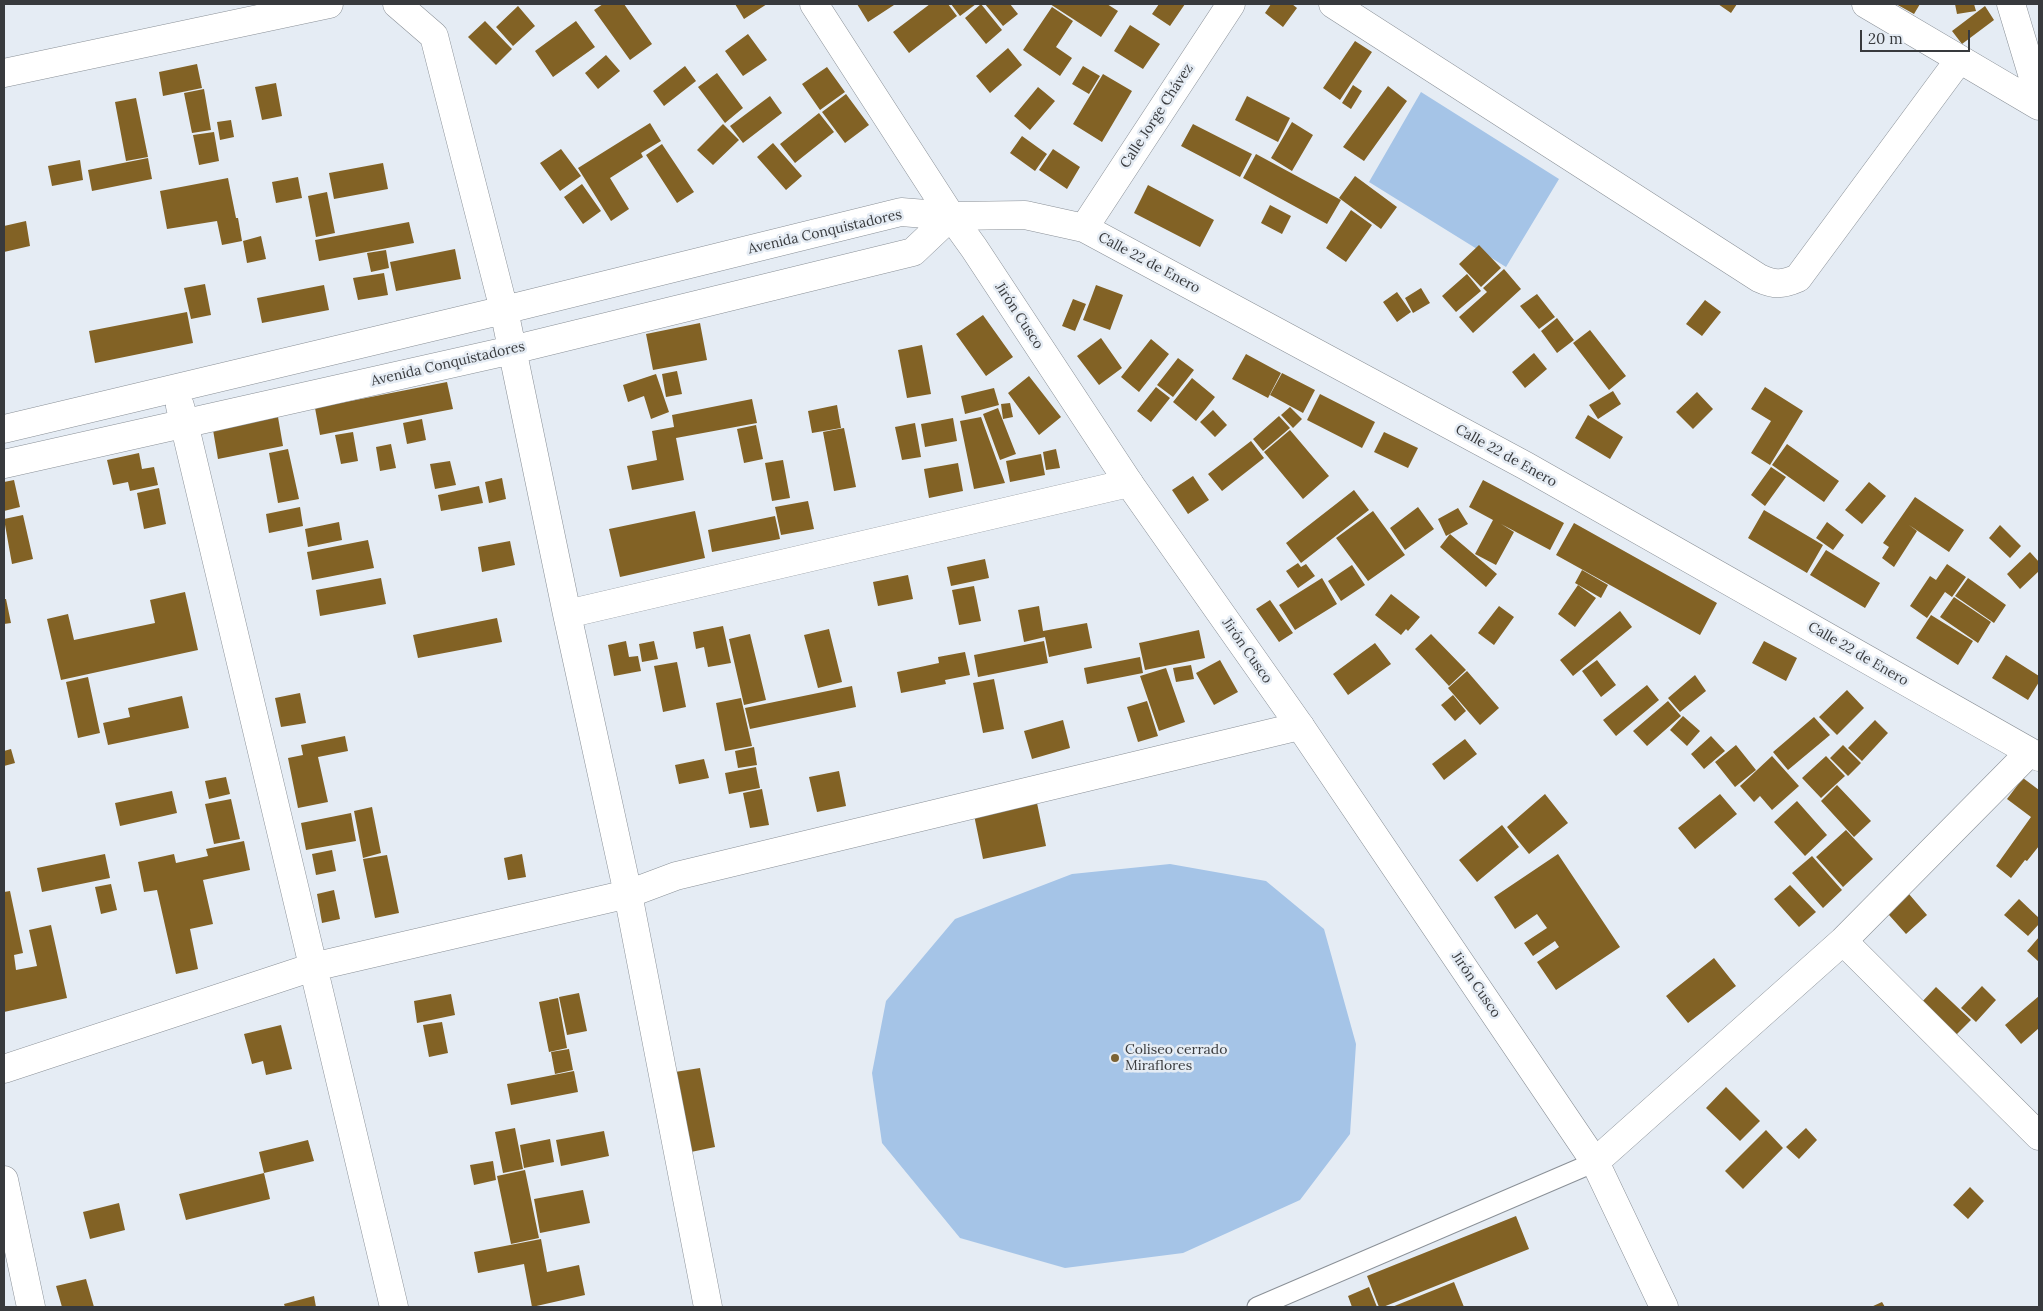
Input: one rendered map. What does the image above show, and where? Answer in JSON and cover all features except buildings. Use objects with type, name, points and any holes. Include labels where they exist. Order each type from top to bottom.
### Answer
[{"type":"street","points":[[4,73],[329,4]]},
{"type":"street","points":[[397,4],[434,36],[504,310],[567,614],[628,894],[700,1306]]},
{"type":"street","name":"Jirón Cusco","points":[[814,4],[952,216],[1130,483],[1300,726],[1595,1162],[1664,1307]]},
{"type":"street","name":"Calle Jorge Chávez","points":[[1084,228],[1230,4]]},
{"type":"street","points":[[1333,4],[1750,272],[1772,284],[1785,284],[1798,278],[1959,60]]},
{"type":"street","points":[[1866,4],[2039,106]]},
{"type":"street","points":[[2011,4],[2039,98]]},
{"type":"street","name":"Avenida Conquistadores","points":[[4,429],[504,310],[901,212],[952,216]]},
{"type":"street","name":"Calle 22 de Enero","points":[[952,216],[1025,215],[1084,228],[1526,466],[2035,754]]},
{"type":"street","name":"Avenida Conquistadores","points":[[4,464],[512,350],[913,252],[952,216]]},
{"type":"street","points":[[176,387],[394,1307]]},
{"type":"street","points":[[567,614],[1130,483]]},
{"type":"street","points":[[4,1069],[313,967],[628,894],[676,876],[1300,726]]},
{"type":"street","points":[[1595,1162],[1843,941],[2035,754]]},
{"type":"street","points":[[1843,941],[2039,1136]]},
{"type":"street","points":[[4,1180],[31,1307]]},
{"type":"lane","points":[[1257,1307],[1595,1162]]},
{"type":"shaded area","points":[[1421,92],[1559,179],[1506,267],[1369,182]]},
{"type":"shaded area","name":"Coliseo cerrado Miraflores","points":[[1170,864],[1266,881],[1324,929],[1356,1044],[1350,1134],[1300,1200],[1183,1253],[1065,1268],[960,1238],[882,1143],[872,1073],[886,1001],[955,919],[1072,874]]},
{"type":"place","name":"Coliseo cerrado Miraflores","points":[[1115,1058]]}]
